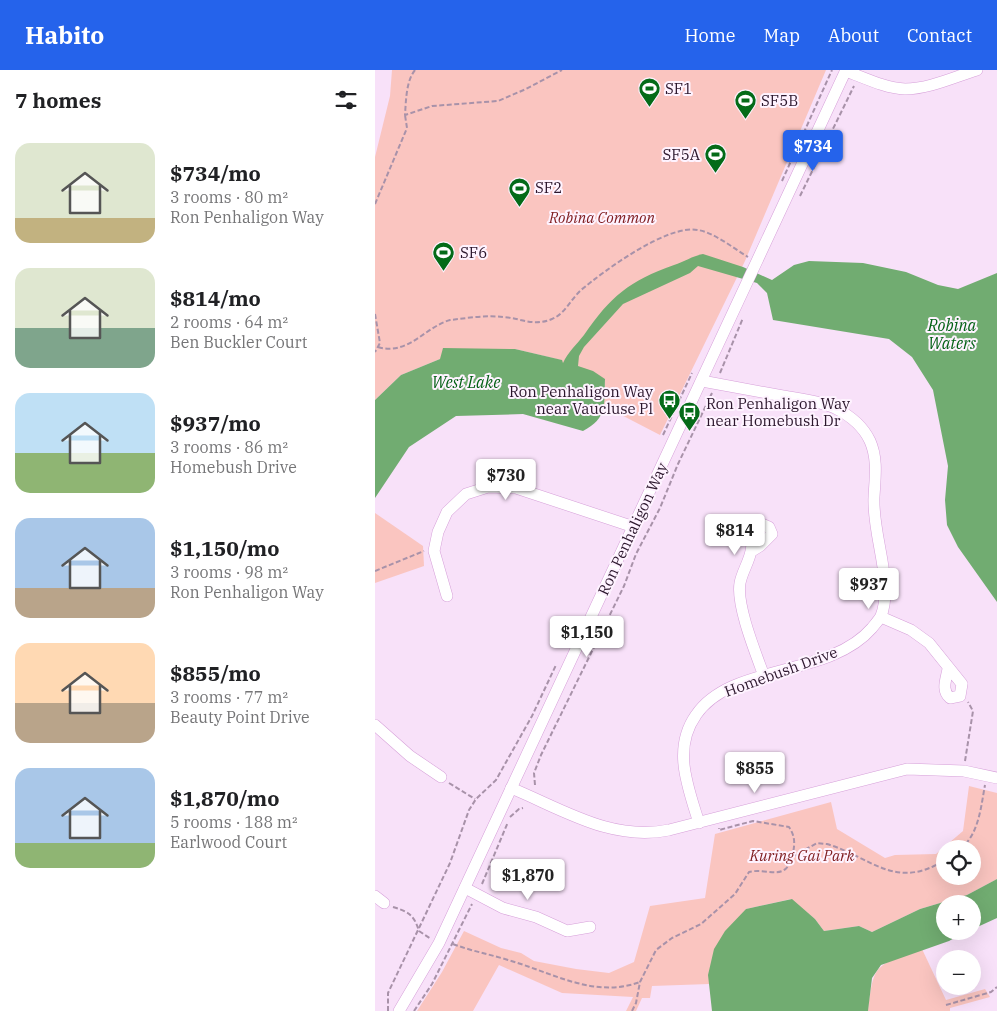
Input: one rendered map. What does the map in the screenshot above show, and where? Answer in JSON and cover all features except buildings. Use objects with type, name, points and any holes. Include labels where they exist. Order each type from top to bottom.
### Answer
[{"type":"street","points":[[846,70],[888,86],[905,89],[922,87],[977,70]]},
{"type":"street","name":"Ron Penhaligon Way","points":[[399,1011],[439,943],[744,288],[753,260],[846,70]]},
{"type":"street","points":[[701,381],[815,402],[834,408],[858,424],[870,441],[876,466],[873,508],[876,535],[886,578],[881,617],[911,630],[929,643],[948,669],[958,677],[962,684],[962,692],[955,698],[945,695],[944,687],[948,669]]},
{"type":"street","points":[[447,596],[433,551],[438,532],[447,512],[466,494],[487,487],[516,488],[634,527]]},
{"type":"street","points":[[751,551],[739,586],[742,609],[764,676]]},
{"type":"street","name":"Homebush Drive","points":[[699,823],[682,760],[684,740],[689,726],[697,713],[709,701],[729,689],[764,676],[816,661],[846,649],[864,637],[881,617]]},
{"type":"street","points":[[375,725],[410,756],[441,777]]},
{"type":"street","points":[[511,788],[599,827],[624,833],[656,833],[907,769],[964,771],[992,776]]},
{"type":"street","points":[[465,888],[503,908],[536,917],[567,931],[590,928]]},
{"type":"path","points":[[375,204],[407,128],[405,115],[406,98],[411,74],[415,70]]},
{"type":"path","points":[[405,115],[432,106],[498,101],[526,89],[561,70]]},
{"type":"path","points":[[799,197],[853,86],[857,83]]},
{"type":"path","points":[[378,347],[397,348],[414,343],[443,322],[450,320],[505,316],[525,323],[551,320],[561,314],[577,294],[631,252],[688,229],[710,234],[753,260]]},
{"type":"path","points":[[720,373],[745,310]]},
{"type":"path","points":[[375,314],[380,343],[375,352]]},
{"type":"path","points":[[661,441],[695,366]]},
{"type":"path","points":[[535,785],[534,773],[541,754],[624,586],[636,554],[660,508],[678,464],[713,391]]},
{"type":"path","points":[[375,571],[415,553],[433,551]]},
{"type":"path","points":[[388,1011],[388,993],[450,862],[469,810],[476,799],[496,780],[532,716],[558,661]]},
{"type":"path","points":[[962,692],[973,711],[964,771]]},
{"type":"path","points":[[968,840],[975,829],[992,776]]},
{"type":"path","points":[[441,777],[476,799]]},
{"type":"path","points":[[481,886],[511,816],[523,808]]},
{"type":"path","points":[[632,1011],[636,1003],[640,982],[657,950],[672,938],[701,924],[735,894],[749,872],[775,874],[785,870],[791,863],[794,835],[789,827],[753,821],[719,830],[716,818]]},
{"type":"path","points":[[792,857],[817,843],[827,844],[884,869],[910,874],[936,864]]},
{"type":"path","points":[[379,900],[405,911],[415,919],[419,931],[439,943]]},
{"type":"path","points":[[414,1011],[432,984],[473,904]]},
{"type":"path","points":[[453,944],[507,959],[581,986],[621,987],[640,982]]},
{"type":"path","points":[[946,1004],[991,992],[997,987]]},
{"type":"green space","name":"Robina Common","points":[[392,70],[826,70],[745,261],[660,435],[604,406],[605,379],[563,364],[561,360],[515,349],[440,359],[401,375],[375,400],[375,157],[390,96]]},
{"type":"green space","points":[[375,513],[423,546],[424,566],[375,583]]},
{"type":"green space","name":"Kuring Gai Park","points":[[969,786],[997,793],[997,879],[967,895],[936,895],[936,904],[920,909],[872,932],[859,926],[824,931],[815,919],[791,899],[746,909],[709,974],[709,984],[652,986],[650,998],[642,998],[636,1011],[626,1011],[633,997],[562,993],[499,965],[473,1011],[417,1011],[442,972],[464,931],[501,948],[521,953],[534,961],[576,969],[609,973],[634,962],[650,906],[705,898],[715,834],[831,802],[837,829],[885,858],[895,855],[936,854],[936,885],[981,885],[981,840],[952,840],[963,831]]},
{"type":"green space","points":[[922,949],[936,979],[936,995],[944,995],[946,1000],[964,995],[981,995],[981,990],[985,989],[990,997],[950,1008],[950,1011],[868,1011],[872,982],[876,974],[886,963]]},
{"type":"water","name":"Robina Waters","points":[[703,254],[743,267],[772,280],[794,265],[809,261],[863,263],[906,272],[938,285],[958,289],[997,273],[997,602],[958,547],[947,525],[945,500],[948,466],[933,390],[912,357],[889,339],[773,320],[767,293],[757,283],[698,266],[690,273],[623,304],[584,347],[579,356],[578,366],[593,371],[605,379],[603,410],[597,421],[591,426],[583,431],[523,414],[456,416],[409,447],[375,498],[375,400],[401,375],[440,359],[443,348],[515,349],[562,360],[563,363],[603,310],[622,291],[658,271]]},
{"type":"water","points":[[997,879],[997,918],[981,925],[981,895],[967,895]]},
{"type":"water","points":[[792,899],[815,919],[824,931],[859,926],[872,932],[920,909],[936,904],[936,940],[951,940],[881,965],[872,978],[868,1011],[712,1011],[708,975],[714,949],[725,931],[746,909]]},
{"type":"place","name":"SF1","points":[[649,108]]},
{"type":"place","name":"SF5B","points":[[745,120]]},
{"type":"place","name":"SF5A","points":[[716,174]]},
{"type":"place","name":"SF2","points":[[519,207]]},
{"type":"place","name":"SF6","points":[[444,272]]},
{"type":"place","name":"Ron Penhaligon Way near Vaucluse Pl","points":[[669,420]]},
{"type":"place","name":"Ron Penhaligon Way near Homebush Dr","points":[[690,432]]},
{"type":"water label","name":"West Lake","points":[[466,382]]}]
